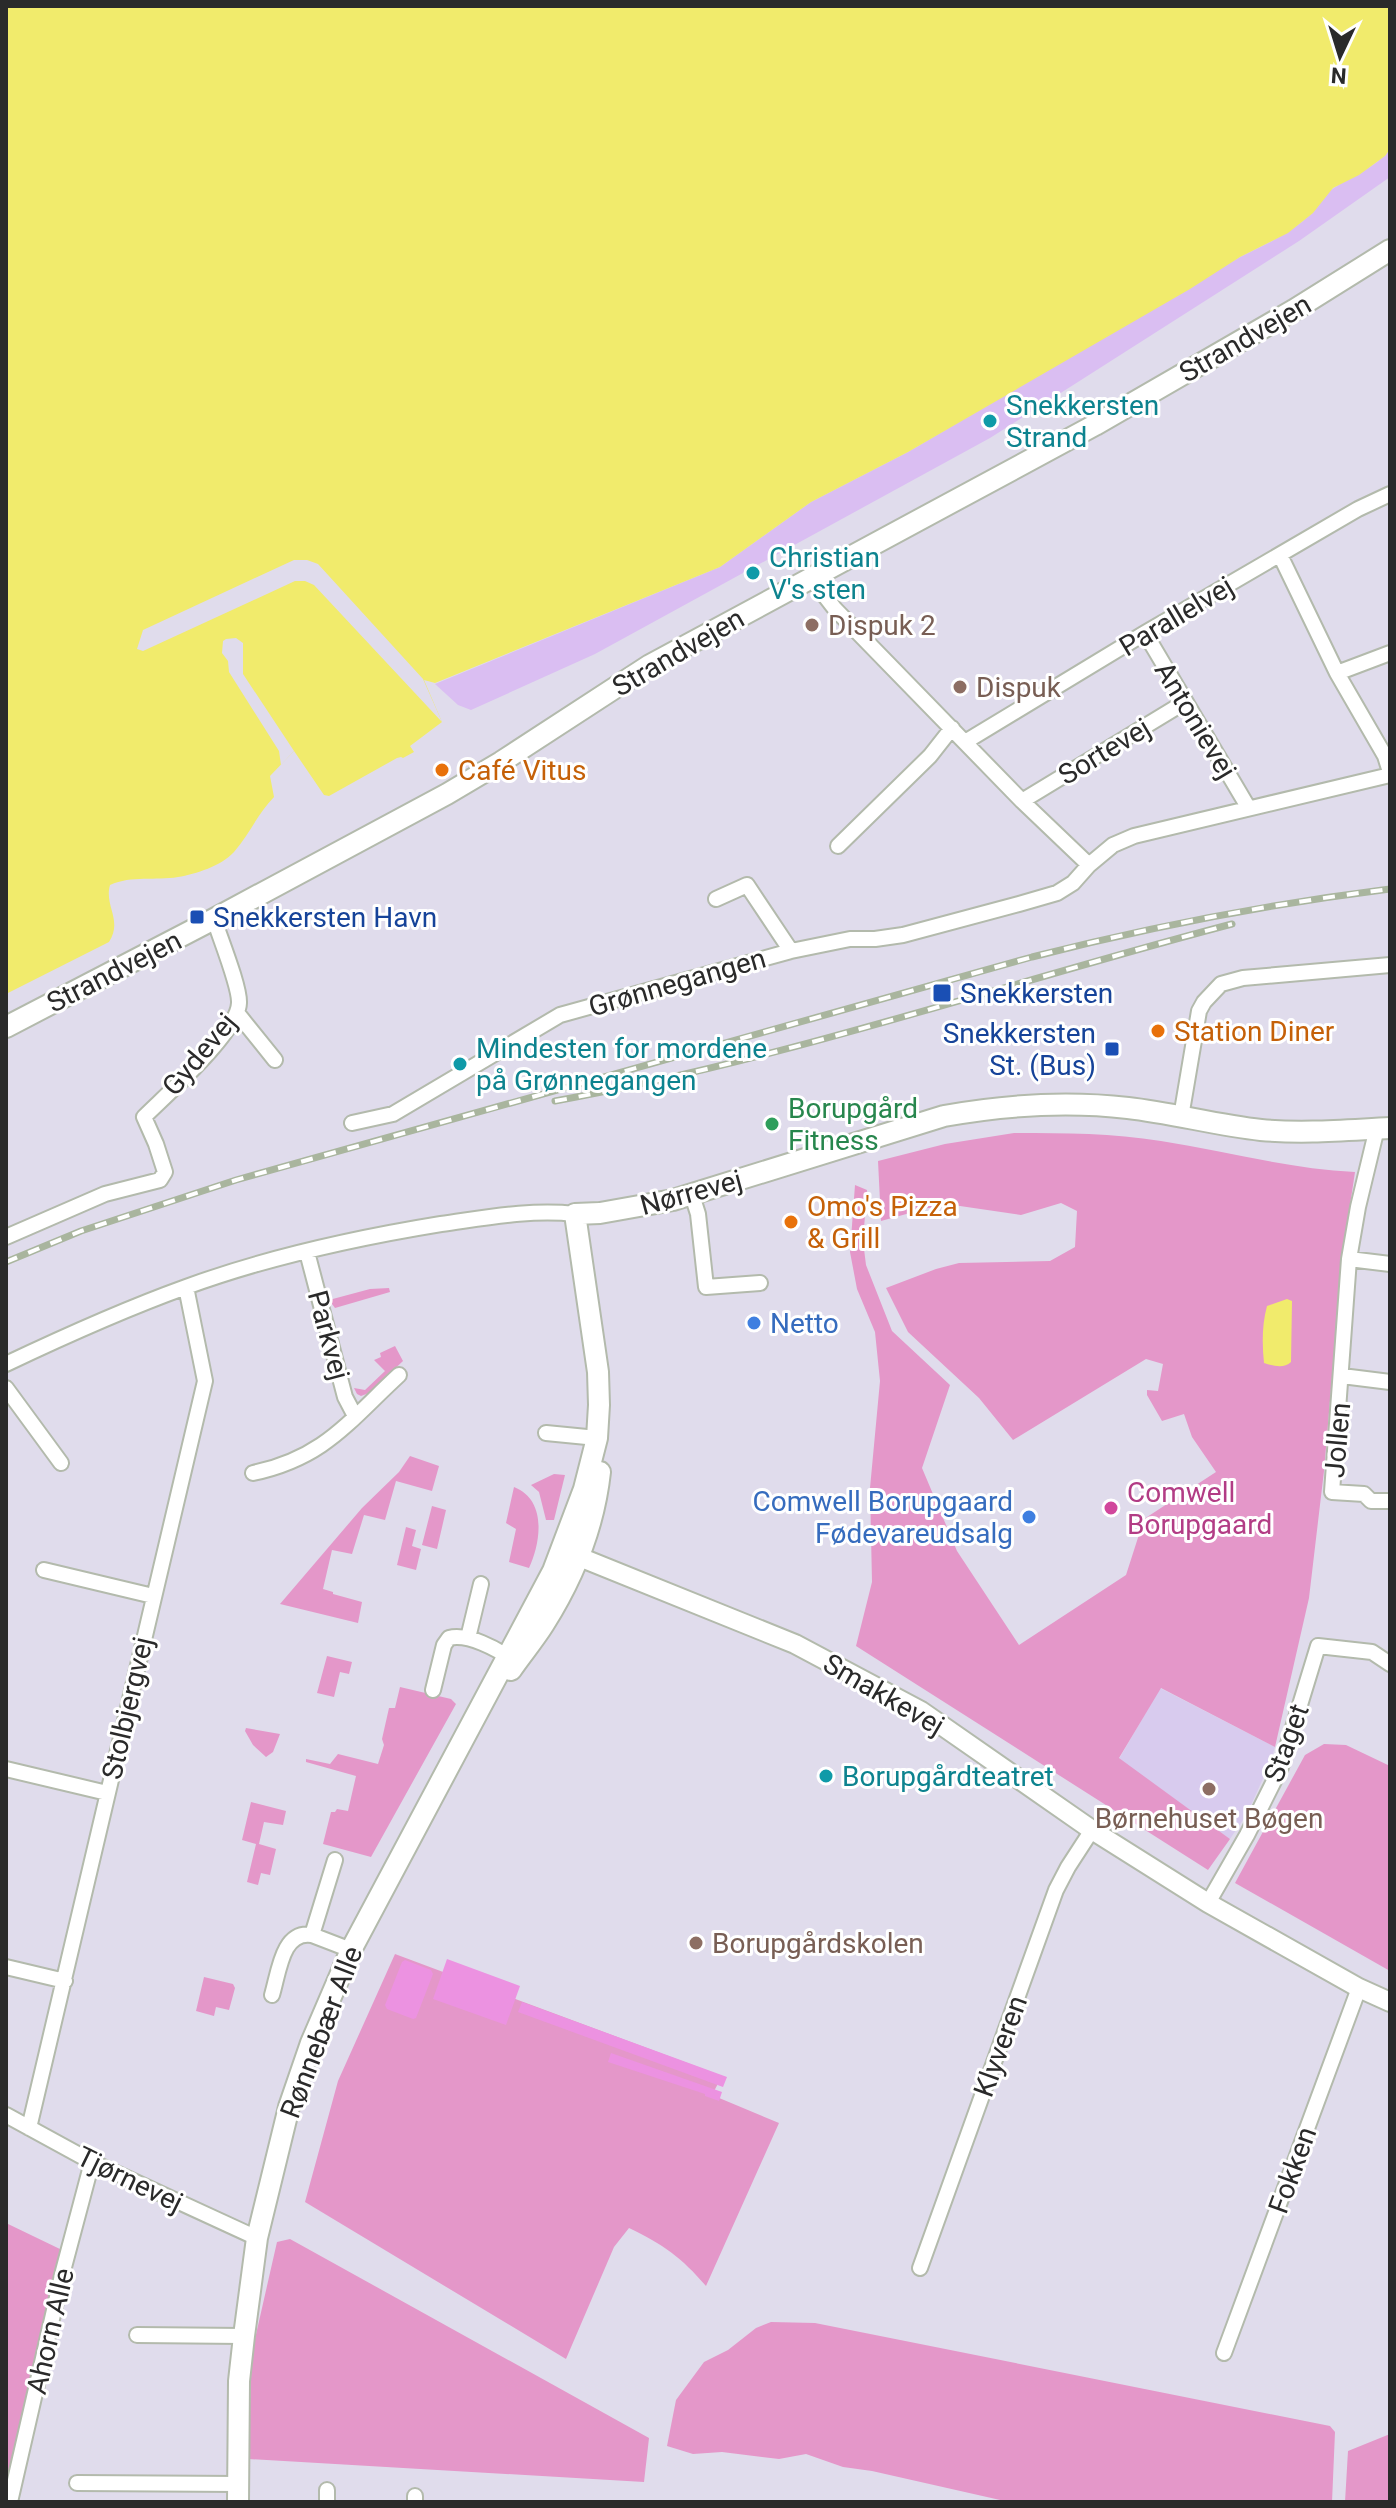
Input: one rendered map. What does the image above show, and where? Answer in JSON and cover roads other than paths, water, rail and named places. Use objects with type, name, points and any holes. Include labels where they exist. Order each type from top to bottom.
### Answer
[{"type":"main road","name":"Strandvejen","points":[[6,1027],[447,794],[650,665],[1095,425],[1294,310],[1390,250]]},
{"type":"main road","name":"Nørrevej","points":[[575,1214],[640,1207],[692,1195],[944,1116],[1030,1104],[1127,1108],[1262,1130],[1310,1132],[1384,1128]]},
{"type":"main road","name":"Rønnebær Alle","points":[[238,2493],[239,2381],[257,2238],[289,2107],[311,2043],[351,1950],[511,1659],[553,1571],[570,1553],[599,1481],[602,1457],[597,1438],[598,1372],[575,1214]]},
{"type":"street","name":"Parallelvej","points":[[965,742],[1145,633],[1358,509],[1390,494]]},
{"type":"street","points":[[1280,555],[1337,673],[1385,756],[1390,774]]},
{"type":"street","points":[[811,578],[835,609],[1022,801],[1089,865]]},
{"type":"street","name":"Antonievej","points":[[1145,633],[1248,807]]},
{"type":"street","points":[[1337,673],[1390,653]]},
{"type":"street","name":"Sortevej","points":[[1022,801],[1185,702]]},
{"type":"street","points":[[838,846],[930,756],[952,728]]},
{"type":"street","name":"Grønnegangen","points":[[352,1123],[393,1114],[560,1015],[791,951],[850,939],[903,935],[1057,893],[1073,883],[1113,845],[1134,836],[1390,774]]},
{"type":"street","name":"Grønnegangen","points":[[716,899],[747,885],[791,951]]},
{"type":"street","name":"Gydevej","points":[[6,1237],[105,1194],[160,1180],[165,1172],[144,1117],[193,1070],[238,1014],[240,999],[214,919]]},
{"type":"street","points":[[1181,1117],[1199,1011],[1221,984],[1263,975],[1390,965]]},
{"type":"street","points":[[238,1014],[275,1060]]},
{"type":"street","name":"Jollen","points":[[1384,1128],[1358,1207],[1349,1259],[1332,1492],[1364,1494],[1371,1501],[1390,1501]]},
{"type":"street","points":[[692,1195],[698,1214],[706,1287],[760,1283]]},
{"type":"street","name":"Nørrevej","points":[[6,1364],[186,1287],[307,1252],[481,1218],[528,1213],[575,1214]]},
{"type":"street","name":"Parkvej","points":[[307,1252],[345,1397],[355,1416]]},
{"type":"street","points":[[1349,1259],[1390,1264]]},
{"type":"street","name":"Stolbjergvej","points":[[29,2128],[205,1381],[186,1287]]},
{"type":"street","name":"Parkvej","points":[[253,1473],[305,1457],[329,1442],[399,1375]]},
{"type":"street","name":"Jollen","points":[[1342,1376],[1390,1382]]},
{"type":"street","points":[[6,1388],[61,1463]]},
{"type":"street","points":[[546,1433],[597,1438]]},
{"type":"street","name":"Smakkevej","points":[[570,1553],[778,1637],[921,1711],[1092,1830],[1208,1903],[1359,1988],[1390,2002]]},
{"type":"street","points":[[44,1570],[153,1596]]},
{"type":"street","points":[[468,1638],[481,1584]]},
{"type":"street","points":[[433,1690],[444,1645],[449,1638],[468,1638],[511,1659]]},
{"type":"street","name":"Staget","points":[[1208,1903],[1281,1767],[1318,1646],[1372,1652],[1390,1664]]},
{"type":"street","points":[[6,1769],[107,1793]]},
{"type":"street","name":"Klyveren","points":[[920,2268],[1056,1890],[1092,1830]]},
{"type":"street","points":[[312,1935],[335,1860]]},
{"type":"street","points":[[272,1995],[287,1944],[302,1933],[351,1950]]},
{"type":"street","points":[[6,1967],[65,1981]]},
{"type":"street","name":"Fokken","points":[[1224,2353],[1359,1988]]},
{"type":"street","name":"Tjørnevej","points":[[6,2115],[92,2162],[257,2238]]},
{"type":"street","name":"Ahorn Alle","points":[[10,2502],[63,2271],[92,2162]]},
{"type":"street","points":[[137,2335],[244,2336]]},
{"type":"street","name":"Rønnebær Alle","points":[[77,2483],[238,2493]]},
{"type":"railway","points":[[6,1262],[81,1231],[236,1180],[1032,957],[1210,917],[1390,889]]},
{"type":"railway","points":[[555,1101],[641,1084],[810,1043],[1232,924]]},
{"type":"place","name":"Snekkersten Strand","points":[[990,421]]},
{"type":"place","name":"Christian V's sten","points":[[753,573]]},
{"type":"place","name":"Dispuk 2","points":[[812,625]]},
{"type":"place","name":"Dispuk","points":[[960,687]]},
{"type":"place","name":"Café Vitus","points":[[442,770]]},
{"type":"place","name":"Snekkersten Havn","points":[[197,917]]},
{"type":"place","name":"Snekkersten","points":[[942,993]]},
{"type":"place","name":"Station Diner","points":[[1158,1031]]},
{"type":"place","name":"Snekkersten St. (Bus)","points":[[1112,1049]]},
{"type":"place","name":"Mindesten for mordene på Grønnegangen","points":[[460,1064]]},
{"type":"place","name":"Borupgård Fitness","points":[[772,1124]]},
{"type":"place","name":"Omo's Pizza & Grill","points":[[791,1222]]},
{"type":"place","name":"Netto","points":[[754,1323]]},
{"type":"place","name":"Comwell Borupgaard","points":[[1111,1508]]},
{"type":"place","name":"Comwell Borupgaard Fødevareudsalg","points":[[1029,1517]]},
{"type":"place","name":"Borupgårdteatret","points":[[826,1776]]},
{"type":"place","name":"Børnehuset Bøgen","points":[[1209,1789]]},
{"type":"place","name":"Borupgårdskolen","points":[[696,1943]]}]
